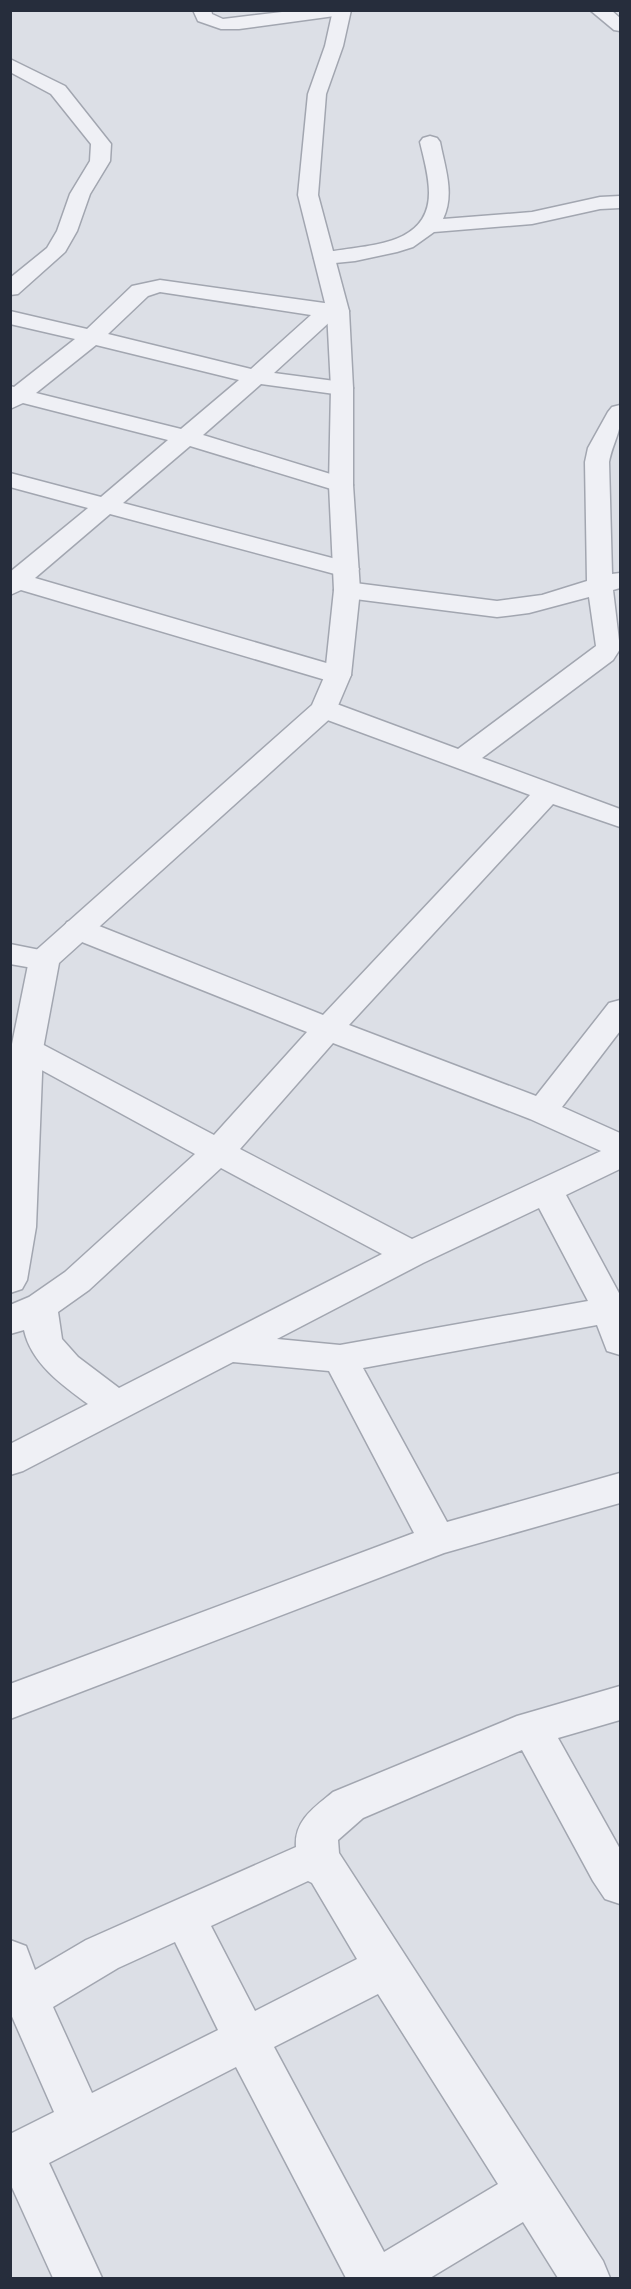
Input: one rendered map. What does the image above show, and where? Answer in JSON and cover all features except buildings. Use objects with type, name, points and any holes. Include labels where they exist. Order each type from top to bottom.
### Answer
[{"type":"street","points":[[10,1280],[19,1227],[27,1049],[44,960],[324,709],[338,675],[347,580],[341,485],[342,388],[325,258],[308,195],[316,94],[334,45],[342,10],[239,24],[221,24],[204,16],[202,10]]},
{"type":"street","points":[[599,10],[621,26]]},
{"type":"street","points":[[10,64],[57,90],[101,144],[100,161],[80,194],[67,231],[55,252],[10,289]]},
{"type":"street","points":[[325,258],[396,247],[413,240],[430,226],[438,210],[439,184],[429,142]]},
{"type":"street","points":[[430,226],[532,218],[600,203],[621,202]]},
{"type":"street","points":[[14,397],[92,337],[140,291],[149,287],[160,286],[333,311]]},
{"type":"street","points":[[13,582],[333,311]]},
{"type":"street","points":[[10,317],[256,377],[342,388]]},
{"type":"street","points":[[14,397],[186,437],[341,485]]},
{"type":"street","points":[[462,760],[615,647],[597,462],[600,448],[621,412]]},
{"type":"street","points":[[10,480],[104,504],[347,580],[497,609],[520,608],[542,603],[610,583]]},
{"type":"street","points":[[13,582],[338,675]]},
{"type":"street","points":[[324,709],[621,819]]},
{"type":"street","points":[[116,1407],[63,1364],[44,1341],[41,1329],[26,1314],[77,1281],[218,1152],[328,1029],[548,792]]},
{"type":"street","points":[[78,929],[328,1029],[542,1111],[621,1146]]},
{"type":"street","points":[[10,954],[44,960]]},
{"type":"street","points":[[542,1111],[621,1010]]},
{"type":"street","points":[[27,1049],[411,1254]]},
{"type":"street","points":[[10,1461],[411,1254],[621,1156]]},
{"type":"street","points":[[229,1348],[340,1359],[617,1320],[547,1190]]},
{"type":"street","points":[[340,1359],[437,1540]]},
{"type":"street","points":[[10,1702],[437,1540],[621,1488]]},
{"type":"street","points":[[318,1863],[316,1835],[324,1825],[348,1805],[531,1728],[621,1703]]},
{"type":"street","points":[[531,1728],[608,1867],[621,1885]]},
{"type":"street","points":[[27,1999],[102,1954],[306,1862],[318,1863],[327,1869],[386,1967],[586,2278]]},
{"type":"street","points":[[185,1918],[245,2038],[372,2278]]},
{"type":"street","points":[[10,1960],[18,1983],[82,2123]]},
{"type":"street","points":[[78,2278],[16,2157],[386,1967]]},
{"type":"street","points":[[386,2278],[529,2192]]}]
